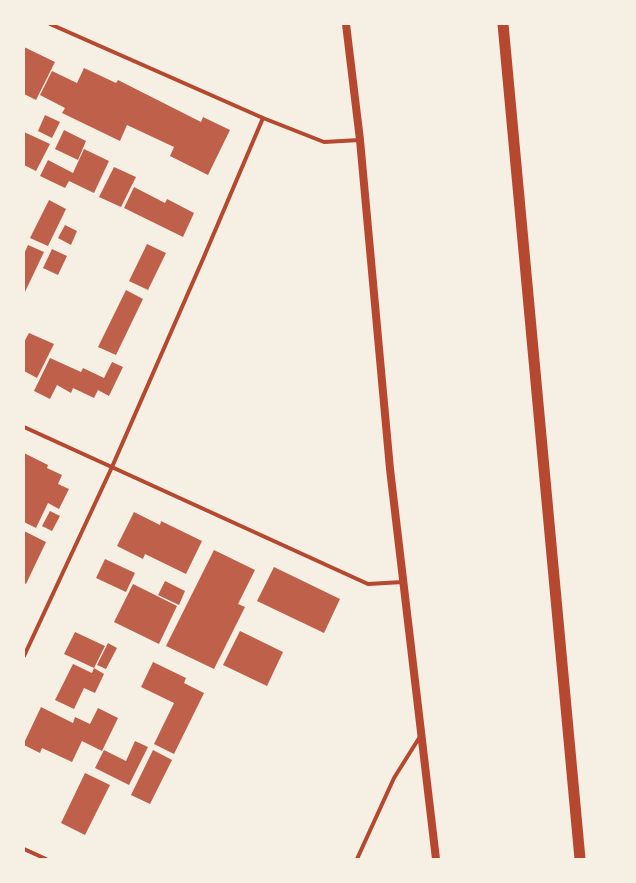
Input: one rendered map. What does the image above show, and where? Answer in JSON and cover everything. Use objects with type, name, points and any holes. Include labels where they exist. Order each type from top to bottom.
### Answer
[{"type":"highway","points":[[503,24],[580,859]]},
{"type":"main road","points":[[346,24],[360,140],[390,462],[436,859]]},
{"type":"street","points":[[50,24],[263,118],[324,142],[360,140]]},
{"type":"street","points":[[24,656],[112,466],[263,118]]},
{"type":"street","points":[[24,427],[368,584],[403,582]]},
{"type":"street","points":[[357,859],[394,778],[421,734]]},
{"type":"street","points":[[24,849],[46,859]]},
{"type":"building","points":[[24,47],[55,62],[36,100],[24,94]]},
{"type":"building","points":[[84,68],[116,83],[118,80],[201,122],[203,117],[230,130],[208,175],[170,156],[174,147],[127,125],[120,141],[62,113],[65,108],[40,95],[52,71],[77,83]]},
{"type":"building","points":[[45,115],[60,122],[52,138],[38,131]]},
{"type":"building","points":[[64,130],[86,141],[78,160],[55,149]]},
{"type":"building","points":[[24,132],[50,144],[36,171],[24,165]]},
{"type":"building","points":[[84,149],[109,161],[94,193],[69,181],[65,188],[40,176],[48,160],[73,173]]},
{"type":"building","points":[[114,167],[136,177],[121,207],[99,197]]},
{"type":"building","points":[[134,187],[165,203],[167,199],[194,213],[183,237],[124,208]]},
{"type":"building","points":[[49,200],[66,209],[48,246],[30,238]]},
{"type":"building","points":[[65,225],[77,231],[71,245],[58,238]]},
{"type":"building","points":[[147,244],[166,253],[148,290],[129,281]]},
{"type":"building","points":[[28,245],[44,252],[24,294],[24,254]]},
{"type":"building","points":[[52,249],[67,256],[58,275],[43,268]]},
{"type":"building","points":[[126,290],[143,299],[116,355],[98,347]]},
{"type":"building","points":[[29,333],[54,344],[37,378],[24,371],[24,342]]},
{"type":"building","points":[[50,358],[81,372],[83,368],[104,378],[112,362],[123,367],[109,396],[98,390],[94,398],[73,388],[71,393],[57,385],[50,399],[34,391]]},
{"type":"building","points":[[24,453],[48,465],[47,468],[62,475],[58,484],[69,489],[59,509],[48,503],[36,528],[24,522]]},
{"type":"building","points":[[50,511],[60,516],[52,531],[42,526]]},
{"type":"building","points":[[134,512],[160,525],[161,521],[202,541],[186,574],[145,554],[143,559],[117,546]]},
{"type":"building","points":[[24,531],[46,542],[26,584],[24,583]]},
{"type":"building","points":[[214,550],[255,570],[238,604],[245,607],[214,669],[166,646]]},
{"type":"building","points":[[105,559],[135,573],[126,592],[96,578]]},
{"type":"building","points":[[274,567],[340,599],[324,633],[257,601]]},
{"type":"building","points":[[165,581],[185,591],[179,605],[158,595]]},
{"type":"building","points":[[133,584],[177,606],[159,644],[114,622]]},
{"type":"building","points":[[240,631],[283,652],[267,686],[223,665]]},
{"type":"building","points":[[75,632],[105,646],[94,668],[64,654]]},
{"type":"building","points":[[108,643],[117,648],[106,669],[97,665]]},
{"type":"building","points":[[153,662],[186,678],[184,683],[204,693],[174,754],[154,744],[174,703],[141,687]]},
{"type":"building","points":[[73,664],[92,673],[94,668],[104,674],[95,693],[84,688],[74,709],[55,700]]},
{"type":"building","points":[[41,707],[73,723],[75,717],[90,724],[98,708],[118,718],[102,751],[82,741],[72,762],[42,748],[40,753],[24,745]]},
{"type":"building","points":[[135,741],[148,747],[129,785],[95,768],[104,750],[126,761]]},
{"type":"building","points":[[153,750],[172,760],[150,804],[131,795]]},
{"type":"building","points":[[85,773],[110,785],[85,835],[61,823]]}]
